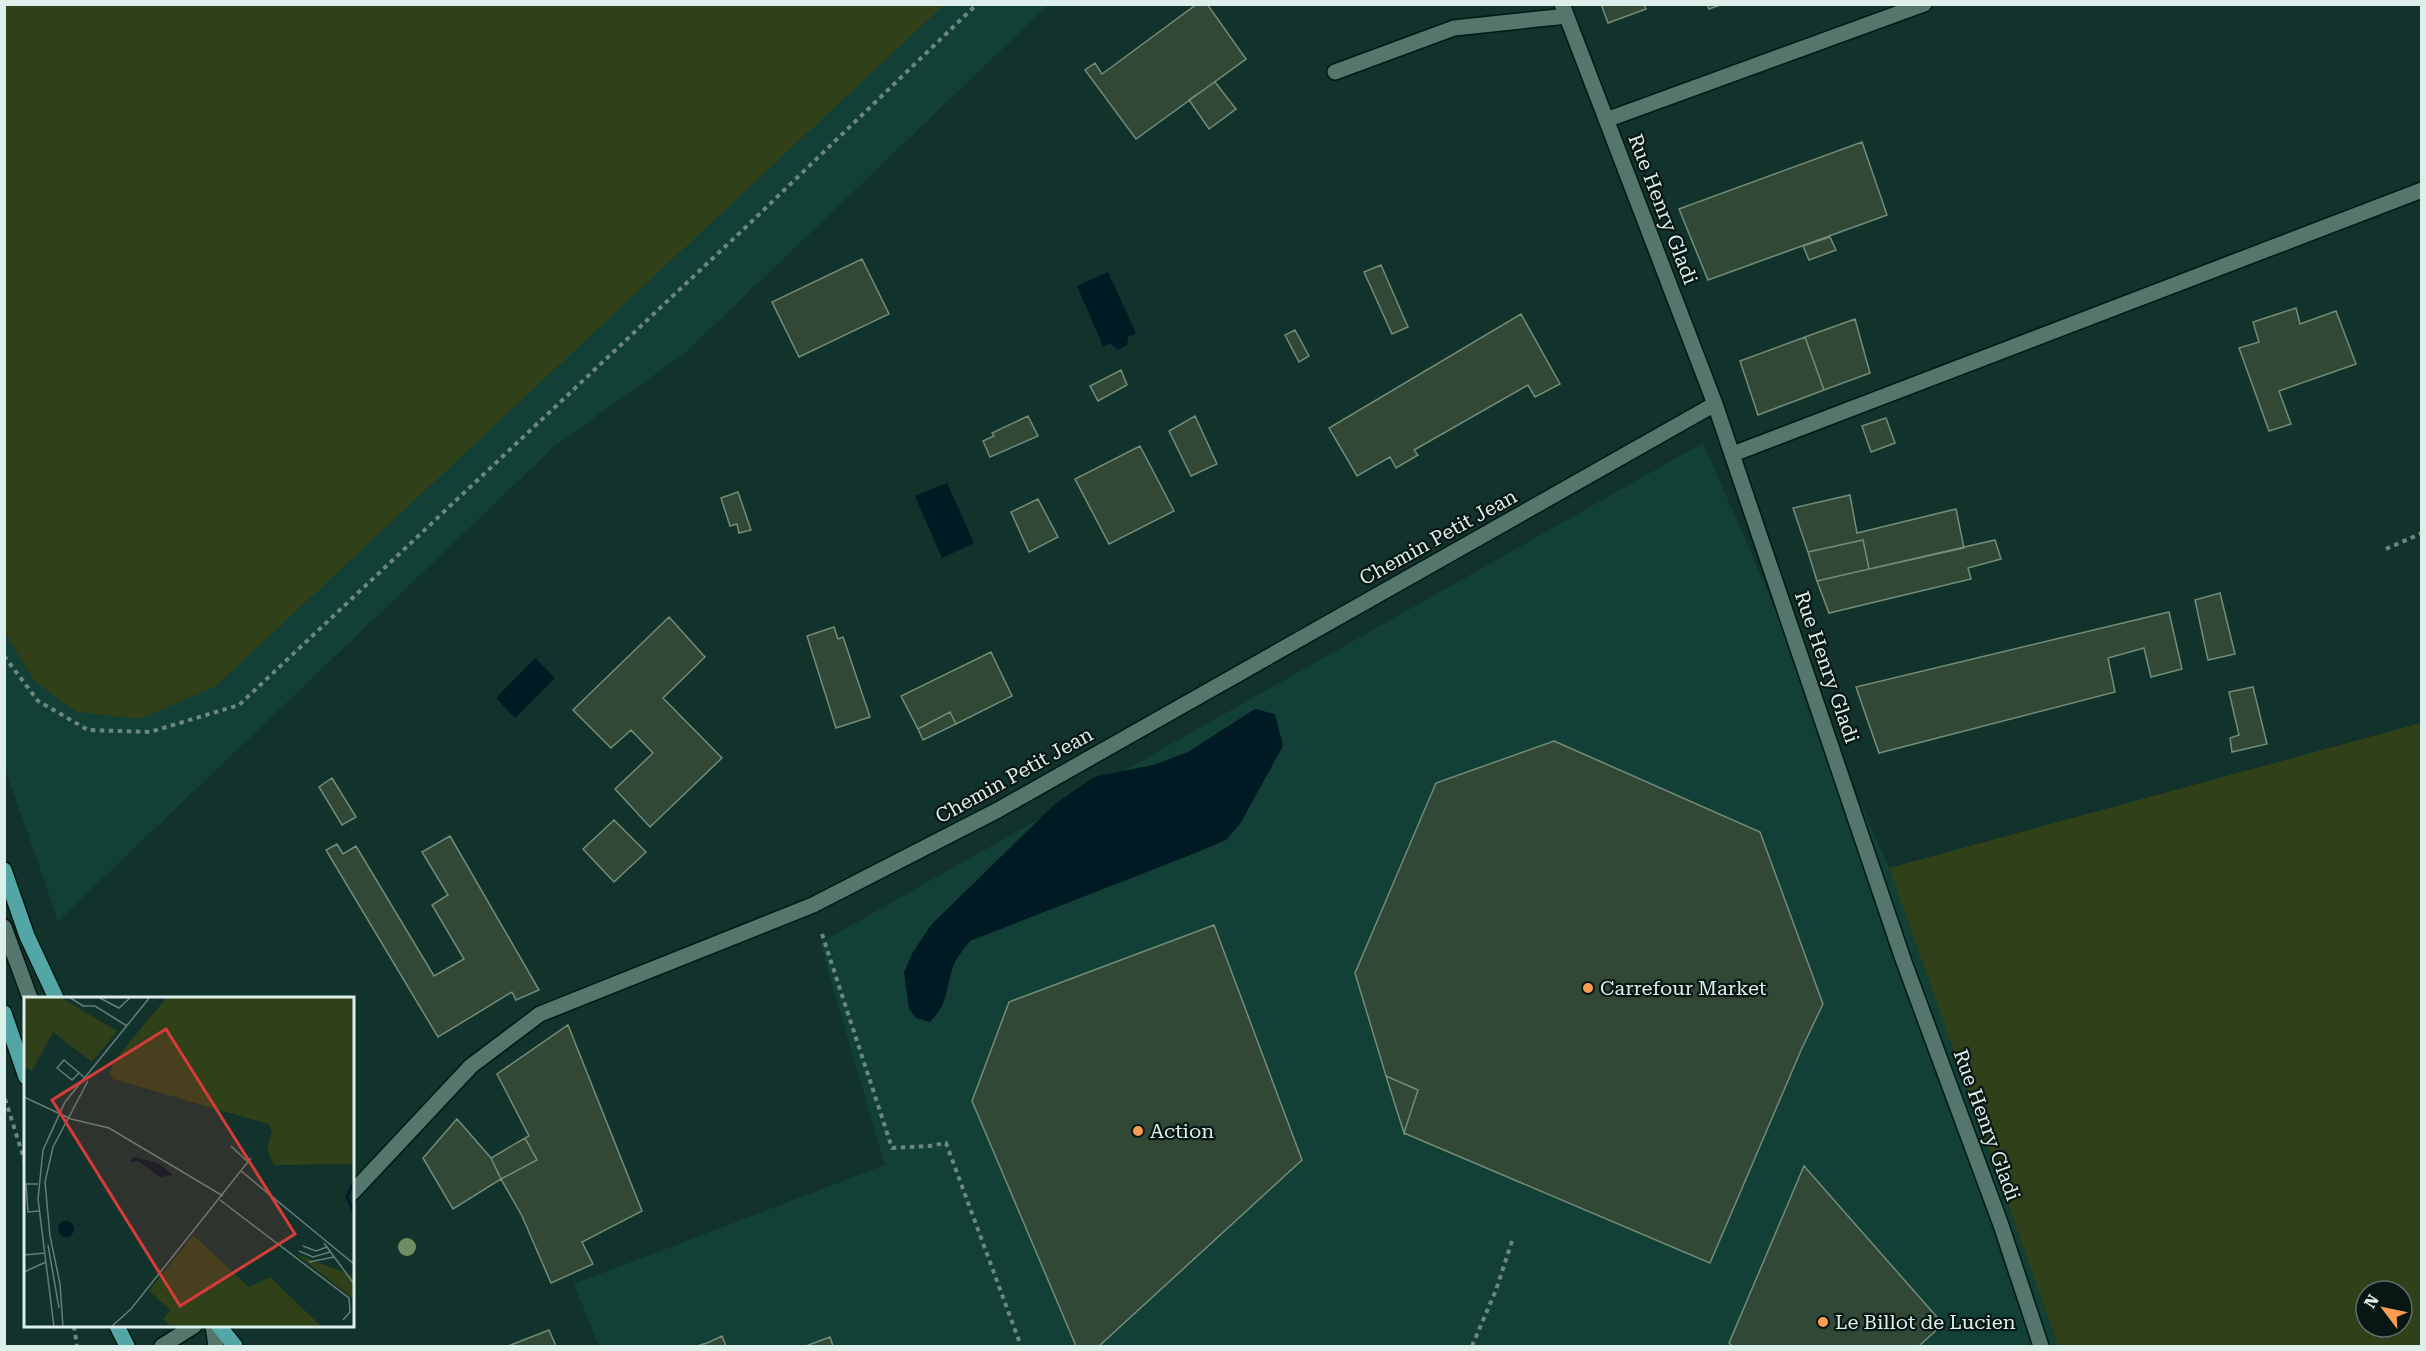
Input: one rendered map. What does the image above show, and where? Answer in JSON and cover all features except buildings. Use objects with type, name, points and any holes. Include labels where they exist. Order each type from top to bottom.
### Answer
[{"type":"main road","points":[[4,870],[27,936],[55,997]]},
{"type":"main road","points":[[4,1013],[24,1071]]},
{"type":"main road","points":[[117,1327],[127,1347]]},
{"type":"main road","points":[[220,1327],[235,1347]]},
{"type":"street","points":[[1606,120],[1924,4]]},
{"type":"street","points":[[1335,72],[1454,28],[1564,10]]},
{"type":"street","name":"Rue Henry Gladi","points":[[1564,10],[1733,454],[1900,951],[2001,1225],[2042,1347]]},
{"type":"street","points":[[1733,454],[2421,190]]},
{"type":"street","name":"Chemin Petit Jean","points":[[354,1191],[471,1066],[540,1014],[813,904],[998,810],[1715,404]]},
{"type":"street","points":[[4,927],[29,997]]},
{"type":"street","points":[[171,1339],[192,1327]]},
{"type":"street","points":[[213,1327],[216,1347]]},
{"type":"path","points":[[4,656],[38,701],[88,730],[150,732],[239,705],[747,226],[977,4]]},
{"type":"path","points":[[2386,549],[2421,533]]},
{"type":"path","points":[[813,904],[892,1149],[946,1143],[1021,1347]]},
{"type":"path","points":[[4,1098],[24,1160]]},
{"type":"path","points":[[1472,1347],[1496,1290],[1512,1241]]},
{"type":"path","points":[[74,1327],[77,1347]]},
{"type":"shaded area","points":[[5,4],[944,5],[216,686],[140,719],[77,712],[34,681],[5,633]]},
{"type":"shaded area","points":[[4,5],[1048,5],[685,353],[557,444],[58,921],[5,768]]},
{"type":"shaded area","points":[[1703,443],[1889,868],[2058,1346],[599,1346],[574,1284],[885,1165],[820,943]]},
{"type":"shaded area","points":[[2421,723],[2421,1346],[2058,1346],[1889,868]]},
{"type":"water","points":[[1108,272],[1136,333],[1128,337],[1127,345],[1118,350],[1110,343],[1103,346],[1077,286]]},
{"type":"water","points":[[947,483],[974,543],[942,558],[915,496]]},
{"type":"water","points":[[535,658],[555,678],[515,718],[496,698]]},
{"type":"water","points":[[1255,709],[1275,714],[1283,746],[1240,824],[1226,840],[970,941],[955,962],[943,1003],[936,1016],[930,1022],[916,1018],[909,1009],[904,972],[913,952],[931,925],[1054,805],[1094,777],[1153,765],[1188,752]]},
{"type":"place","name":"Carrefour Market","points":[[1588,988]]},
{"type":"place","name":"Action","points":[[1138,1131]]},
{"type":"place","name":"Le Billot de Lucien","points":[[1823,1322]]}]
